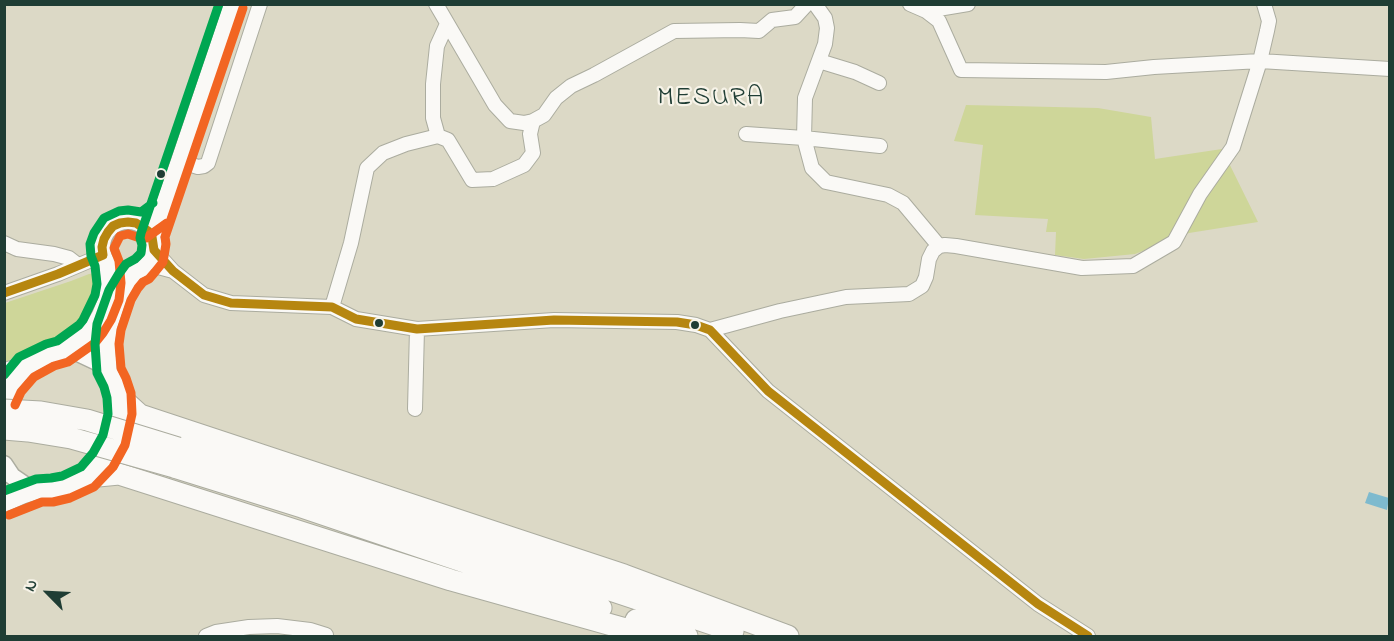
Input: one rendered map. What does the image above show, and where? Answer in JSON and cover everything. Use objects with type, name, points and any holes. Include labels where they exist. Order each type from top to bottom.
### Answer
[{"type":"highway","points":[[4,374],[26,367]]},
{"type":"highway","points":[[119,396],[140,415],[624,575],[788,636]]},
{"type":"highway","points":[[4,410],[41,412],[87,420],[129,432],[176,458],[302,507],[687,636]]},
{"type":"highway","points":[[4,429],[71,438],[176,458],[350,503],[751,636]]},
{"type":"highway","points":[[88,477],[119,474],[451,580],[651,636]]},
{"type":"street","points":[[5,466],[12,476],[28,487],[52,490],[66,487],[88,477],[103,460],[114,439],[120,415],[119,396],[109,372],[107,344],[109,327],[120,295],[146,250],[232,4]]},
{"type":"street","points":[[179,161],[198,167],[208,162],[260,4]]},
{"type":"street","points":[[436,4],[495,105],[510,121],[529,126]]},
{"type":"street","points":[[529,126],[544,115],[556,98],[571,86],[674,31],[759,31],[772,20],[795,16],[807,4]]},
{"type":"street","points":[[815,4],[825,18],[827,28],[825,44],[805,98],[804,138],[812,168],[826,182],[888,195],[903,203],[939,246]]},
{"type":"street","points":[[910,4],[926,11],[939,21],[961,70],[1106,72],[1260,61],[1389,69]]},
{"type":"street","points":[[926,11],[968,4]]},
{"type":"street","points":[[710,330],[780,311],[846,297],[909,294],[922,286],[933,250],[945,244],[1082,268],[1133,266],[1174,242],[1200,194],[1233,147],[1260,61],[1269,21],[1264,4]]},
{"type":"street","points":[[438,136],[433,118],[433,84],[437,46],[447,24]]},
{"type":"street","points":[[819,61],[855,72],[879,83]]},
{"type":"street","points":[[332,307],[351,243],[367,168],[383,153],[405,144],[438,136],[448,140],[472,180],[493,179],[524,165],[533,153],[529,126]]},
{"type":"street","points":[[746,134],[880,146]]},
{"type":"street","points":[[62,352],[87,334],[100,315],[109,284],[102,247],[104,239],[113,226],[128,222],[136,223],[146,250],[204,295],[231,303],[332,307],[356,319],[417,329],[554,320],[677,322],[696,325],[710,330],[768,391],[1038,604],[1088,636]]},
{"type":"street","points":[[4,243],[17,249],[69,258],[78,264]]},
{"type":"street","points":[[106,259],[113,268],[128,273],[146,250]]},
{"type":"street","points":[[4,293],[58,274],[78,264],[106,259]]},
{"type":"street","points":[[415,409],[417,329]]},
{"type":"street","points":[[4,400],[11,386],[26,367],[50,355],[62,352],[78,353],[97,362],[109,372]]},
{"type":"street","points":[[4,504],[40,490]]},
{"type":"street","points":[[206,636],[216,632],[249,627],[277,626],[310,630],[326,635]]},
{"type":"green space","points":[[966,105],[1098,108],[1151,117],[1155,159],[1222,149],[1258,222],[1189,233],[1135,254],[1084,259],[1055,255],[1056,232],[1046,232],[1048,219],[975,215],[983,145],[954,141]]},
{"type":"green space","points":[[95,273],[99,283],[98,292],[90,315],[82,325],[64,338],[41,345],[5,362],[5,303]]},
{"type":"water","points":[[1369,492],[1389,498],[1387,510],[1365,503]]},
{"type":"transit line","points":[[4,491],[36,479],[62,476],[81,467],[93,453],[103,435],[108,414],[107,398],[97,373],[95,344],[97,324],[109,290],[118,275],[126,264],[141,253],[141,233],[219,4]]},
{"type":"transit line","points":[[9,515],[42,502],[70,498],[94,487],[113,467],[125,445],[132,414],[131,393],[121,368],[119,344],[121,330],[131,300],[138,288],[163,262],[165,237],[243,8]]},
{"type":"transit line","points":[[4,375],[19,357],[57,341],[83,320],[95,295],[97,284],[90,244],[104,218],[119,211],[141,212],[153,203]]},
{"type":"transit line","points":[[4,293],[103,255],[102,247],[108,232],[113,226],[128,222],[136,223],[148,231],[152,237],[154,250],[173,271],[204,295],[231,303],[332,307],[356,319],[417,329],[554,320],[677,322],[696,325],[710,330],[768,391],[1038,604],[1088,636]]},
{"type":"transit line","points":[[15,405],[21,392],[34,377],[54,366],[68,362],[95,343],[103,333],[119,300],[121,283],[119,261],[114,248],[120,236],[128,234],[146,238],[167,223]]},
{"type":"district","name":"MESURA","points":[[711,100]]}]
